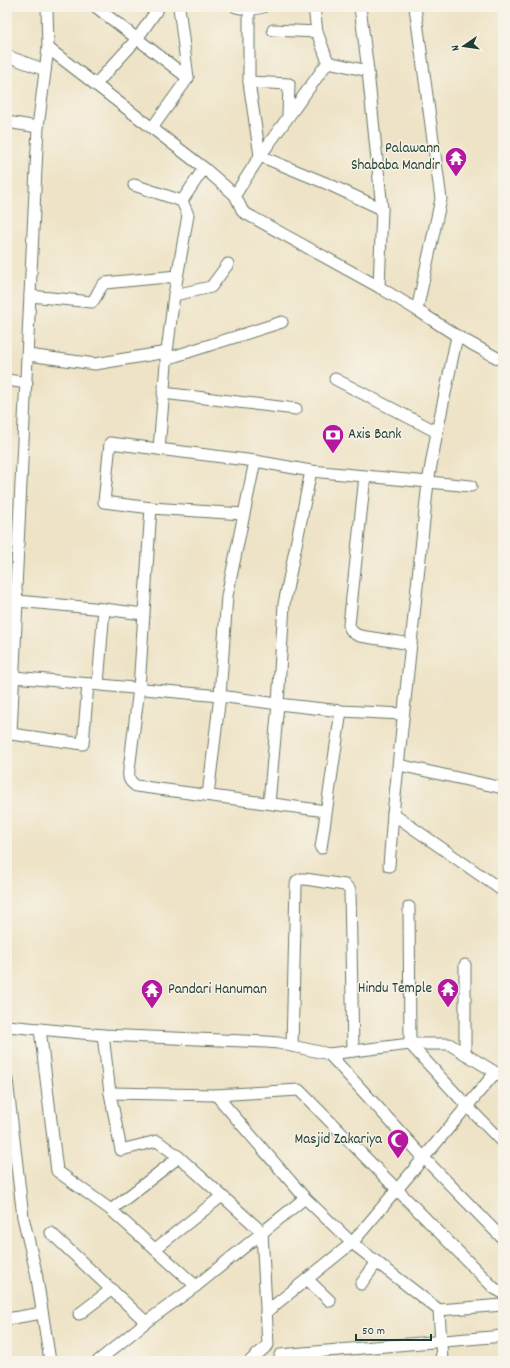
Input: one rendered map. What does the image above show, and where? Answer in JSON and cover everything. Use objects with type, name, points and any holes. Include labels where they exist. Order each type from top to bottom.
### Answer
[{"type":"street","points":[[48,7],[48,48],[38,128],[28,355],[12,587],[17,601],[11,651],[11,734],[83,744],[104,609]]},
{"type":"street","points":[[96,7],[188,78]]},
{"type":"street","points":[[95,85],[137,39],[159,7]]},
{"type":"street","points":[[152,128],[188,78],[179,7]]},
{"type":"street","points":[[236,7],[249,10],[262,7]]},
{"type":"street","points":[[314,7],[317,32],[328,62]]},
{"type":"street","points":[[360,7],[382,209],[379,287]]},
{"type":"street","points":[[415,7],[441,199],[417,310]]},
{"type":"street","points":[[249,10],[249,82],[260,156]]},
{"type":"street","points":[[273,30],[317,32]]},
{"type":"street","points":[[48,48],[204,168],[236,195],[243,212],[379,287],[457,336],[503,361]]},
{"type":"street","points":[[7,56],[45,70]]},
{"type":"street","points":[[328,62],[368,70]]},
{"type":"street","points":[[236,195],[260,156],[328,62]]},
{"type":"street","points":[[249,82],[289,84],[288,116]]},
{"type":"street","points":[[7,122],[38,128]]},
{"type":"street","points":[[260,156],[328,184],[382,209]]},
{"type":"street","points":[[182,201],[204,168]]},
{"type":"street","points":[[134,186],[182,201],[188,214],[174,295],[166,356],[159,449]]},
{"type":"street","points":[[174,295],[211,287],[228,264]]},
{"type":"street","points":[[30,296],[92,302],[96,299],[101,286],[105,283],[177,276]]},
{"type":"street","points":[[28,355],[95,364],[166,356],[282,322]]},
{"type":"street","points":[[389,866],[393,814],[428,482],[457,336]]},
{"type":"street","points":[[335,379],[437,432]]},
{"type":"street","points":[[7,380],[26,382]]},
{"type":"street","points":[[163,393],[296,409]]},
{"type":"street","points":[[243,514],[151,508],[104,502],[110,443],[255,461],[311,471],[471,486]]},
{"type":"street","points":[[208,795],[220,696],[227,596],[255,461]]},
{"type":"street","points":[[269,803],[278,704],[284,604],[311,471]]},
{"type":"street","points":[[365,476],[349,625],[354,634],[360,636],[411,644]]},
{"type":"street","points":[[151,508],[139,688],[128,777],[130,782],[136,786],[326,811]]},
{"type":"street","points":[[17,601],[143,614]]},
{"type":"street","points":[[11,683],[93,684],[220,696],[341,711],[404,714]]},
{"type":"street","points":[[322,848],[341,711]]},
{"type":"street","points":[[399,765],[503,788]]},
{"type":"street","points":[[393,814],[502,886]]},
{"type":"street","points":[[292,1046],[296,885],[300,879],[305,879],[346,885],[350,890],[353,1051]]},
{"type":"street","points":[[409,907],[410,1044],[503,1143]]},
{"type":"street","points":[[464,1054],[465,965]]},
{"type":"street","points":[[7,1026],[103,1035],[267,1042],[329,1054],[410,1044],[448,1044],[499,1075],[467,1106],[352,1243],[266,1312]]},
{"type":"street","points":[[40,1029],[57,1171],[111,1210],[196,1286]]},
{"type":"street","points":[[103,1035],[110,1093],[120,1150],[157,1141],[179,1157],[262,1232],[268,1345],[281,1358],[503,1336]]},
{"type":"street","points":[[329,1054],[424,1158],[503,1239]]},
{"type":"street","points":[[7,1080],[12,1178],[36,1272],[50,1361]]},
{"type":"street","points":[[110,1093],[216,1095],[299,1090],[494,1288],[503,1293]]},
{"type":"street","points":[[216,1095],[305,1198],[352,1243],[439,1310],[503,1305]]},
{"type":"street","points":[[111,1210],[179,1157]]},
{"type":"street","points":[[155,1249],[222,1196]]},
{"type":"street","points":[[98,1361],[146,1322],[196,1286],[305,1198]]},
{"type":"street","points":[[51,1233],[146,1322]]},
{"type":"street","points":[[360,1284],[377,1262]]},
{"type":"street","points":[[307,1280],[330,1300]]},
{"type":"street","points":[[79,1314],[112,1289]]},
{"type":"street","points":[[439,1310],[442,1361]]},
{"type":"street","points":[[7,1319],[42,1313]]},
{"type":"street","points":[[250,1361],[268,1345]]},
{"type":"place","name":"Palawann Shababa Mandir","points":[[456,178]]},
{"type":"place","name":"Axis Bank","points":[[333,454]]},
{"type":"place","name":"Hindu Temple","points":[[448,1008]]},
{"type":"place","name":"Pandari Hanuman","points":[[152,1010]]},
{"type":"place","name":"Masjid Zakariya","points":[[398,1160]]}]
